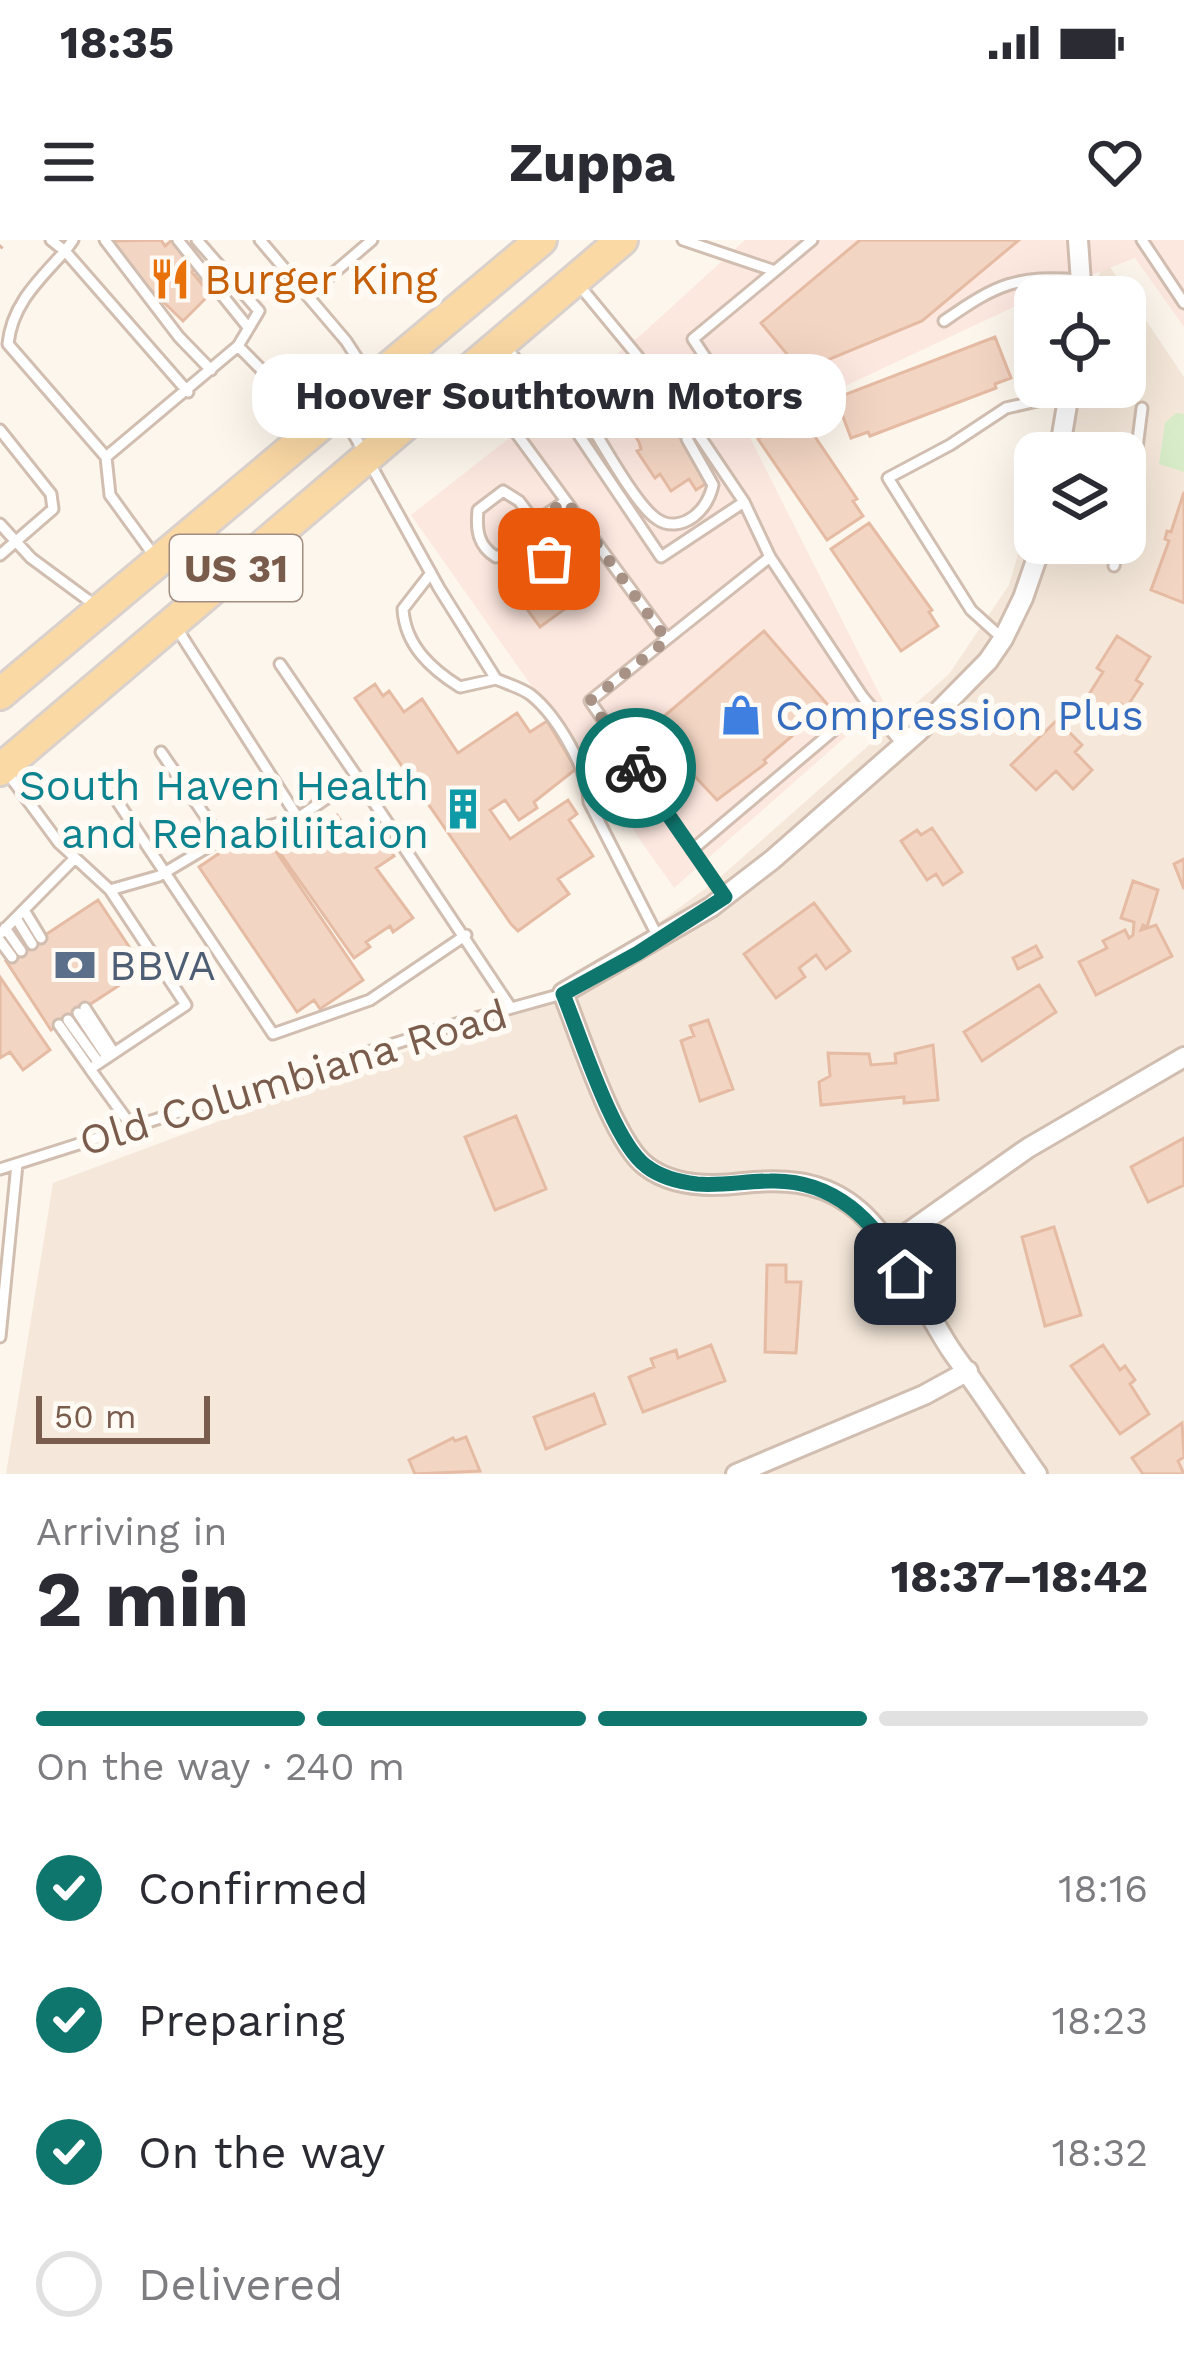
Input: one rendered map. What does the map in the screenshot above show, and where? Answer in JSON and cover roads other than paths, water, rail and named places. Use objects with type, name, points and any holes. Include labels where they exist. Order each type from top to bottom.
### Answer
[{"type":"main road","name":"US 31","points":[[0,694],[541,240]]},
{"type":"main road","name":"US 31","points":[[1,765],[622,240]]},
{"type":"street","points":[[1078,240],[1081,276]]},
{"type":"street","name":"Old Columbiana Road","points":[[563,994],[725,897],[903,745],[988,661],[1023,598],[1035,564]]},
{"type":"street","points":[[563,994],[620,1133],[644,1166],[678,1182],[698,1184],[805,1182],[850,1203],[889,1246],[1036,1474]]},
{"type":"street","points":[[889,1246],[1028,1148],[1184,1057]]},
{"type":"street","points":[[736,1474],[924,1395],[968,1371]]},
{"type":"lane","points":[[51,240],[188,392]]},
{"type":"lane","points":[[73,240],[21,301],[8,344],[106,457],[110,495],[159,561]]},
{"type":"lane","points":[[105,240],[179,338],[211,370]]},
{"type":"lane","points":[[178,240],[247,326]]},
{"type":"lane","points":[[106,457],[238,346],[259,311],[197,240]]},
{"type":"lane","points":[[260,240],[346,341],[374,383]]},
{"type":"lane","points":[[308,296],[372,240]]},
{"type":"lane","points":[[682,240],[775,271]]},
{"type":"lane","points":[[746,364],[717,375],[693,339],[812,240]]},
{"type":"lane","points":[[1142,240],[1184,303]]},
{"type":"lane","points":[[575,280],[640,365],[684,435],[713,485],[710,497],[680,524],[654,518],[580,407]]},
{"type":"lane","points":[[944,321],[1014,280]]},
{"type":"lane","points":[[502,343],[566,416],[661,557],[744,502]]},
{"type":"lane","points":[[238,346],[330,419],[366,458],[496,680],[531,696],[575,752],[588,779],[590,802],[659,939]]},
{"type":"lane","points":[[566,416],[640,365]]},
{"type":"lane","points":[[640,365],[682,410],[744,502],[770,557],[867,702],[903,745]]},
{"type":"lane","points":[[470,370],[667,640]]},
{"type":"lane","points":[[1003,639],[971,610],[888,478],[1014,406]]},
{"type":"lane","points":[[1137,432],[1142,408]]},
{"type":"lane","points":[[0,430],[51,494],[53,509],[0,555]]},
{"type":"lane","points":[[542,535],[496,557],[477,534],[478,510],[503,491],[519,501],[542,535],[549,559]]},
{"type":"lane","points":[[535,522],[566,501]]},
{"type":"lane","points":[[0,524],[31,558],[101,609]]},
{"type":"lane","points":[[725,897],[590,701],[770,557]]},
{"type":"lane","points":[[431,573],[403,609],[404,626],[430,668],[460,687],[496,680]]},
{"type":"lane","points":[[173,622],[298,818]]},
{"type":"lane","points":[[280,664],[511,1008]]},
{"type":"lane","points":[[692,850],[867,702]]},
{"type":"lane","points":[[161,752],[221,839]]},
{"type":"lane","points":[[1,765],[58,843],[110,890],[186,1005],[103,1061]]},
{"type":"lane","points":[[110,890],[166,873],[221,839],[298,818],[357,777]]},
{"type":"lane","points":[[113,794],[272,1034],[370,1000],[466,935]]},
{"type":"lane","points":[[16,954],[2,934],[75,858]]},
{"type":"lane","points":[[20,914],[36,941]]},
{"type":"lane","name":"Old Columbiana Road","points":[[0,1169],[563,994]]},
{"type":"lane","points":[[103,1061],[73,1017],[103,1061],[132,1127]]},
{"type":"lane","points":[[0,1337],[17,1164]]},
{"type":"lane","points":[[0,1233],[12,1228]]},
{"type":"place","name":"Burger King","points":[[170,279]]},
{"type":"place","name":"Hoover Southtown Motors","points":[[549,559]]},
{"type":"place","name":"Compression Plus","points":[[741,715]]},
{"type":"place","name":"South Haven Health and Rehabiliitaion","points":[[463,809]]},
{"type":"place","name":"BBVA","points":[[75,965]]}]
